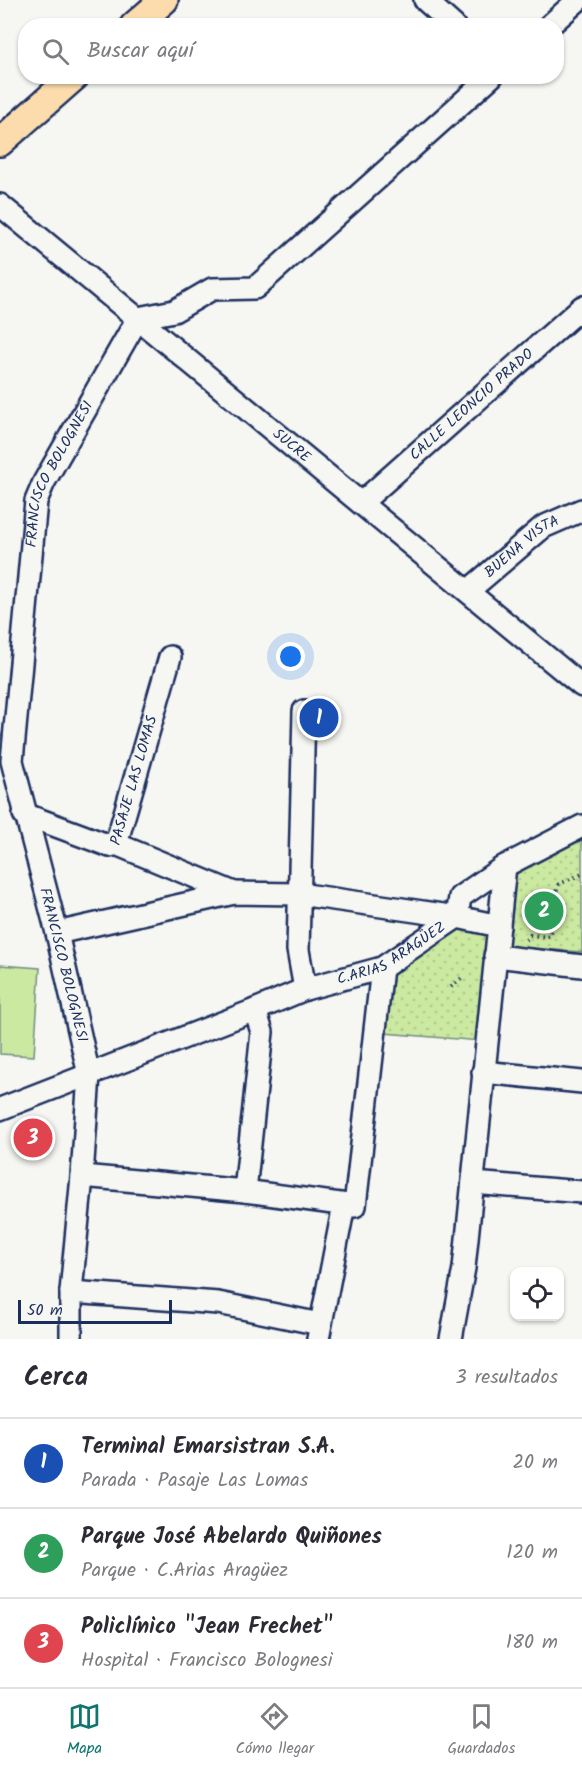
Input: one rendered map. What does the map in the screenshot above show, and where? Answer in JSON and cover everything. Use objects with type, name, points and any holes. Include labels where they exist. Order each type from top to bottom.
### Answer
[{"type":"main road","points":[[143,18],[164,0]]},
{"type":"main road","points":[[0,142],[66,84]]},
{"type":"street","points":[[425,0],[445,18]]},
{"type":"street","points":[[558,18],[578,0],[582,4]]},
{"type":"street","points":[[138,318],[174,311],[212,290],[255,288],[483,84]]},
{"type":"street","name":"SUCRE","points":[[0,205],[582,686]]},
{"type":"street","name":"CALLE LEONCIO PRADO","points":[[361,503],[582,306]]},
{"type":"street","name":"FRANCISCO BOLOGNESI","points":[[71,1339],[71,1292],[89,1075],[57,933],[24,814],[12,760],[36,501],[44,482],[138,318]]},
{"type":"street","name":"BUENA VISTA","points":[[468,591],[543,527],[582,510]]},
{"type":"street","name":"PASAJE LAS LOMAS","points":[[24,814],[110,846],[116,844],[170,657]]},
{"type":"street","points":[[304,711],[298,950],[305,988]]},
{"type":"street","name":"C.ARIAS ARAGÜEZ","points":[[0,1109],[255,1010],[305,988],[382,968],[457,917],[460,897],[505,866],[582,826]]},
{"type":"street","points":[[116,844],[234,893]]},
{"type":"street","points":[[451,1339],[464,1268],[505,866]]},
{"type":"street","points":[[57,933],[234,893],[299,894],[457,917],[499,926]]},
{"type":"street","points":[[495,956],[582,966]]},
{"type":"street","points":[[82,1176],[245,1191],[355,1206],[382,968]]},
{"type":"street","points":[[245,1191],[262,1032],[255,1010]]},
{"type":"street","points":[[483,1072],[582,1082]]},
{"type":"street","points":[[473,1183],[582,1192]]},
{"type":"street","points":[[71,1292],[218,1303],[319,1332],[344,1205]]},
{"type":"path","points":[[524,947],[526,938],[530,935],[551,934],[559,884],[582,874]]},
{"type":"path","points":[[451,987],[463,977]]},
{"type":"green space","points":[[582,836],[582,952],[503,946],[509,875]]},
{"type":"green space","points":[[466,923],[491,934],[481,1041],[384,1033],[392,976]]},
{"type":"green space","points":[[0,965],[40,968],[34,1056],[0,1054]]},
{"type":"place","name":"Terminal Emarsistran S.A.","points":[[319,718]]},
{"type":"place","name":"Parque José Abelardo Quiñones","points":[[544,911]]},
{"type":"place","name":"Policlínico \"Jean Frechet\"","points":[[33,1138]]}]
